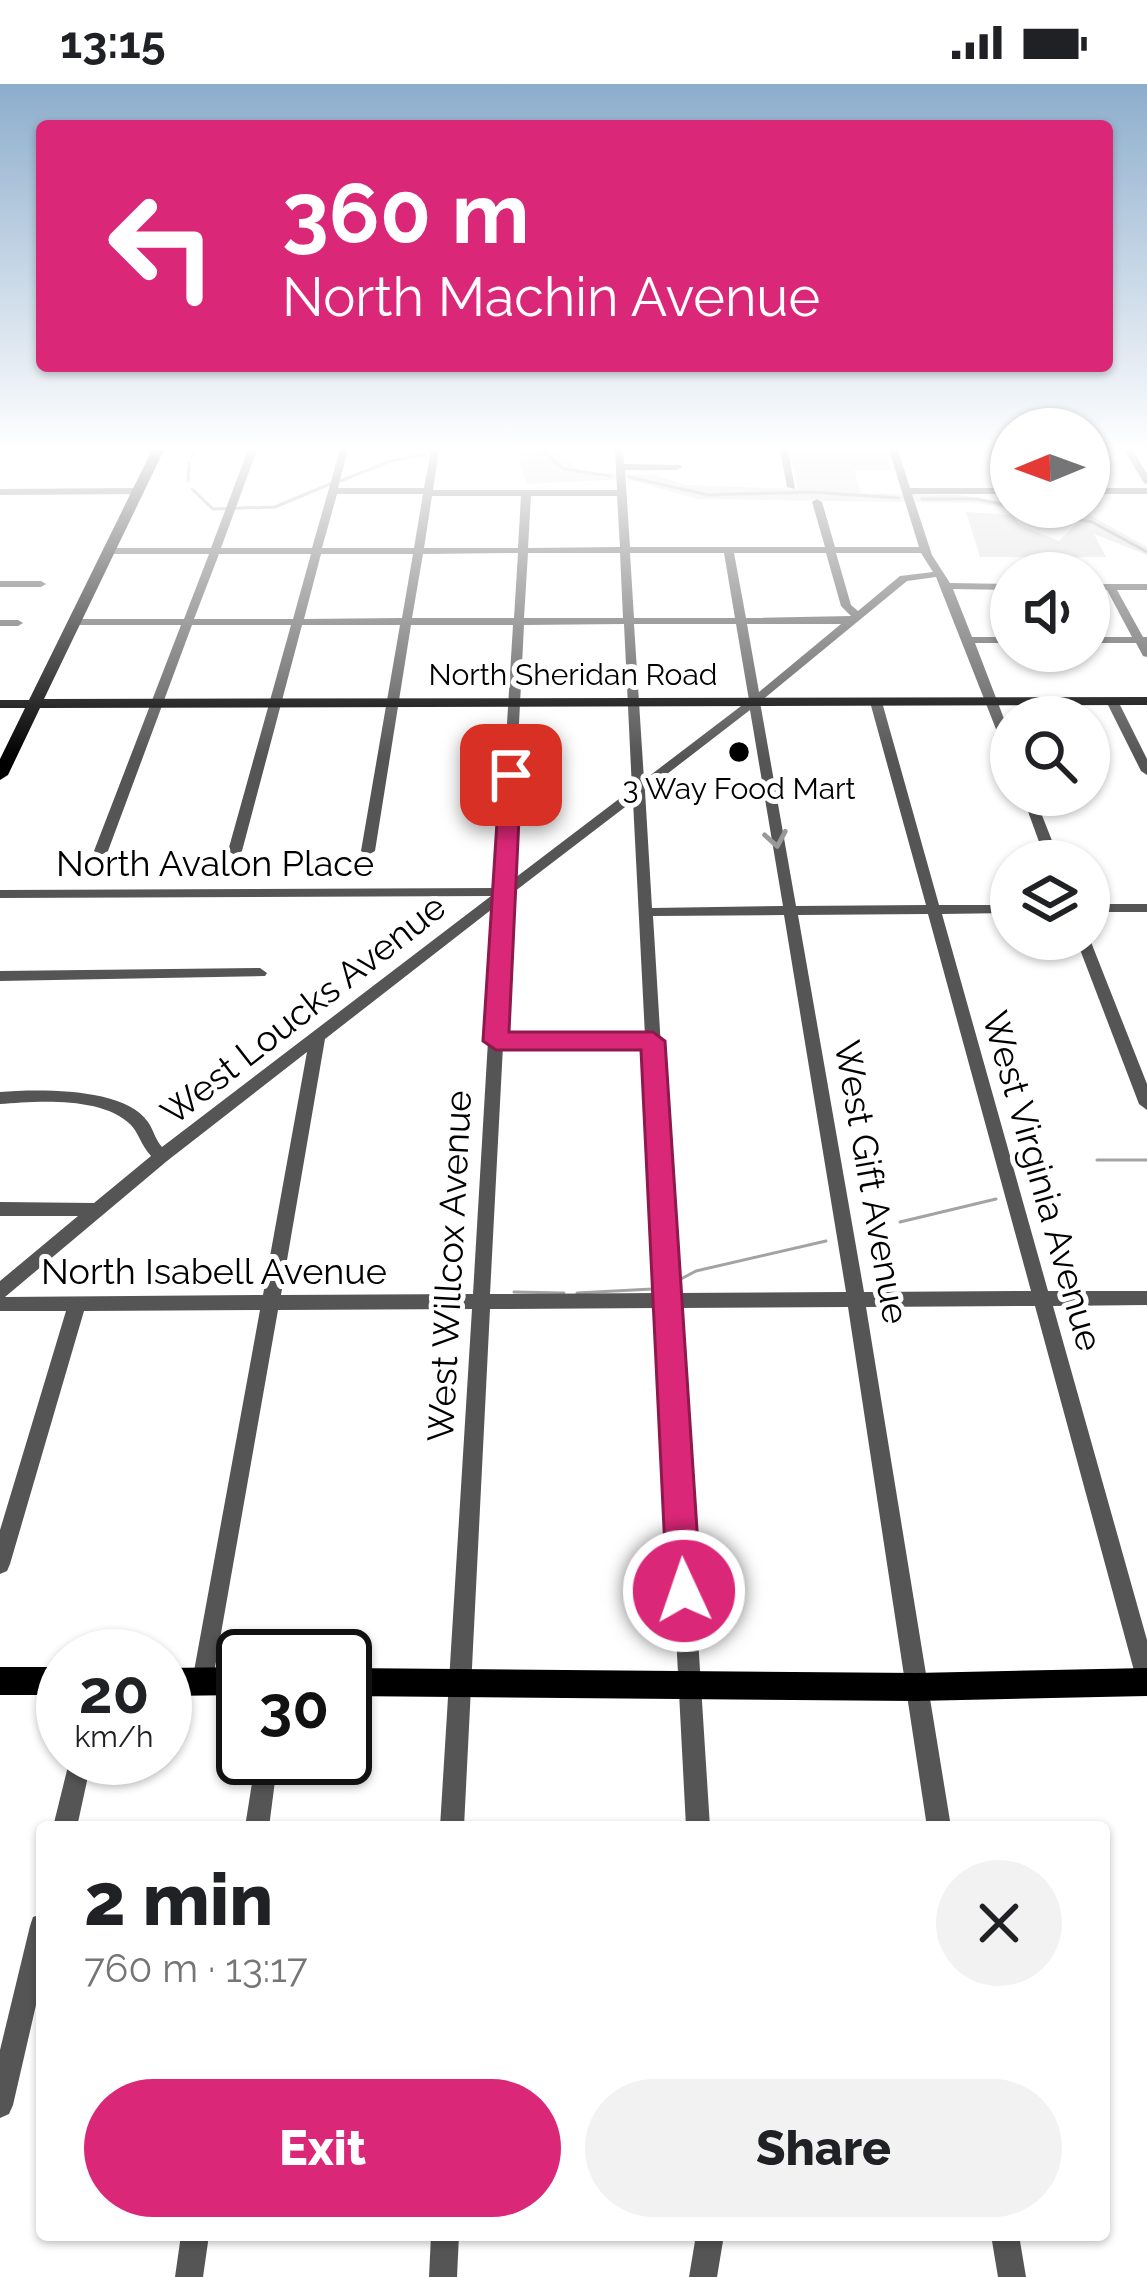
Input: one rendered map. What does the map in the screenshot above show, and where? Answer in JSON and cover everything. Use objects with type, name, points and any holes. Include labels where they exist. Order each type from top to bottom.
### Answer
[{"type":"main road","points":[[0,775],[109,552]]},
{"type":"main road","name":"North Sheridan Road","points":[[0,704],[990,701]]},
{"type":"main road","name":"North Sheridan Road","points":[[1112,701],[1147,701]]},
{"type":"main road","points":[[372,1683],[916,1687],[1147,1680]]},
{"type":"main road","points":[[0,1681],[36,1682]]},
{"type":"main road","points":[[192,1682],[216,1682]]},
{"type":"street","points":[[100,851],[214,552]]},
{"type":"street","points":[[235,851],[316,552]]},
{"type":"street","points":[[368,851],[419,552]]},
{"type":"street","name":"West Willcox Avenue","points":[[452,1821],[523,552]]},
{"type":"street","points":[[625,552],[698,1821]]},
{"type":"street","name":"West Gift Avenue","points":[[729,552],[856,1299],[937,1821]]},
{"type":"street","points":[[832,552],[854,619]]},
{"type":"street","points":[[926,552],[946,586],[990,698]]},
{"type":"street","name":"West Loucks Avenue","points":[[0,1291],[160,1157],[739,713],[908,576],[938,574]]},
{"type":"street","points":[[0,584],[41,584]]},
{"type":"street","points":[[946,586],[990,586]]},
{"type":"street","points":[[1110,587],[1147,587]]},
{"type":"street","points":[[1110,587],[1147,654]]},
{"type":"street","points":[[76,622],[854,619]]},
{"type":"street","points":[[0,623],[18,623]]},
{"type":"street","points":[[968,640],[990,640]]},
{"type":"street","points":[[1110,640],[1143,640]]},
{"type":"street","name":"West Virginia Avenue","points":[[876,701],[1147,1680]]},
{"type":"street","points":[[1112,701],[1147,771]]},
{"type":"street","name":"North Avalon Place","points":[[0,894],[502,892]]},
{"type":"street","points":[[1110,908],[1147,908]]},
{"type":"street","points":[[648,912],[990,909]]},
{"type":"street","points":[[1091,960],[1147,1104]]},
{"type":"street","points":[[0,976],[260,973]]},
{"type":"street","points":[[203,1682],[318,1036]]},
{"type":"street","points":[[496,1041],[653,1041]]},
{"type":"street","points":[[0,1098],[75,1099],[118,1109],[142,1125],[146,1140],[160,1157]]},
{"type":"street","points":[[0,1208],[95,1210]]},
{"type":"street","name":"North Isabell Avenue","points":[[0,1304],[1147,1298]]},
{"type":"street","points":[[0,1564],[77,1303]]},
{"type":"street","points":[[66,1821],[75,1785]]},
{"type":"street","points":[[257,1821],[263,1785]]},
{"type":"street","points":[[0,2105],[36,1951]]},
{"type":"street","points":[[189,2277],[194,2241]]},
{"type":"street","points":[[443,2277],[445,2241]]},
{"type":"street","points":[[703,2277],[709,2241]]},
{"type":"street","points":[[1006,2241],[1012,2277]]},
{"type":"waterway","points":[[1097,1160],[1147,1160]]},
{"type":"waterway","points":[[900,1222],[996,1199]]},
{"type":"waterway","points":[[679,1280],[696,1271],[826,1241]]},
{"type":"waterway","points":[[577,1293],[652,1289]]},
{"type":"waterway","points":[[514,1292],[564,1293]]},
{"type":"place","name":"3 Way Food Mart","points":[[739,752]]},
{"type":"route","points":[[511,775],[496,1041],[653,1041],[684,1591]]}]
